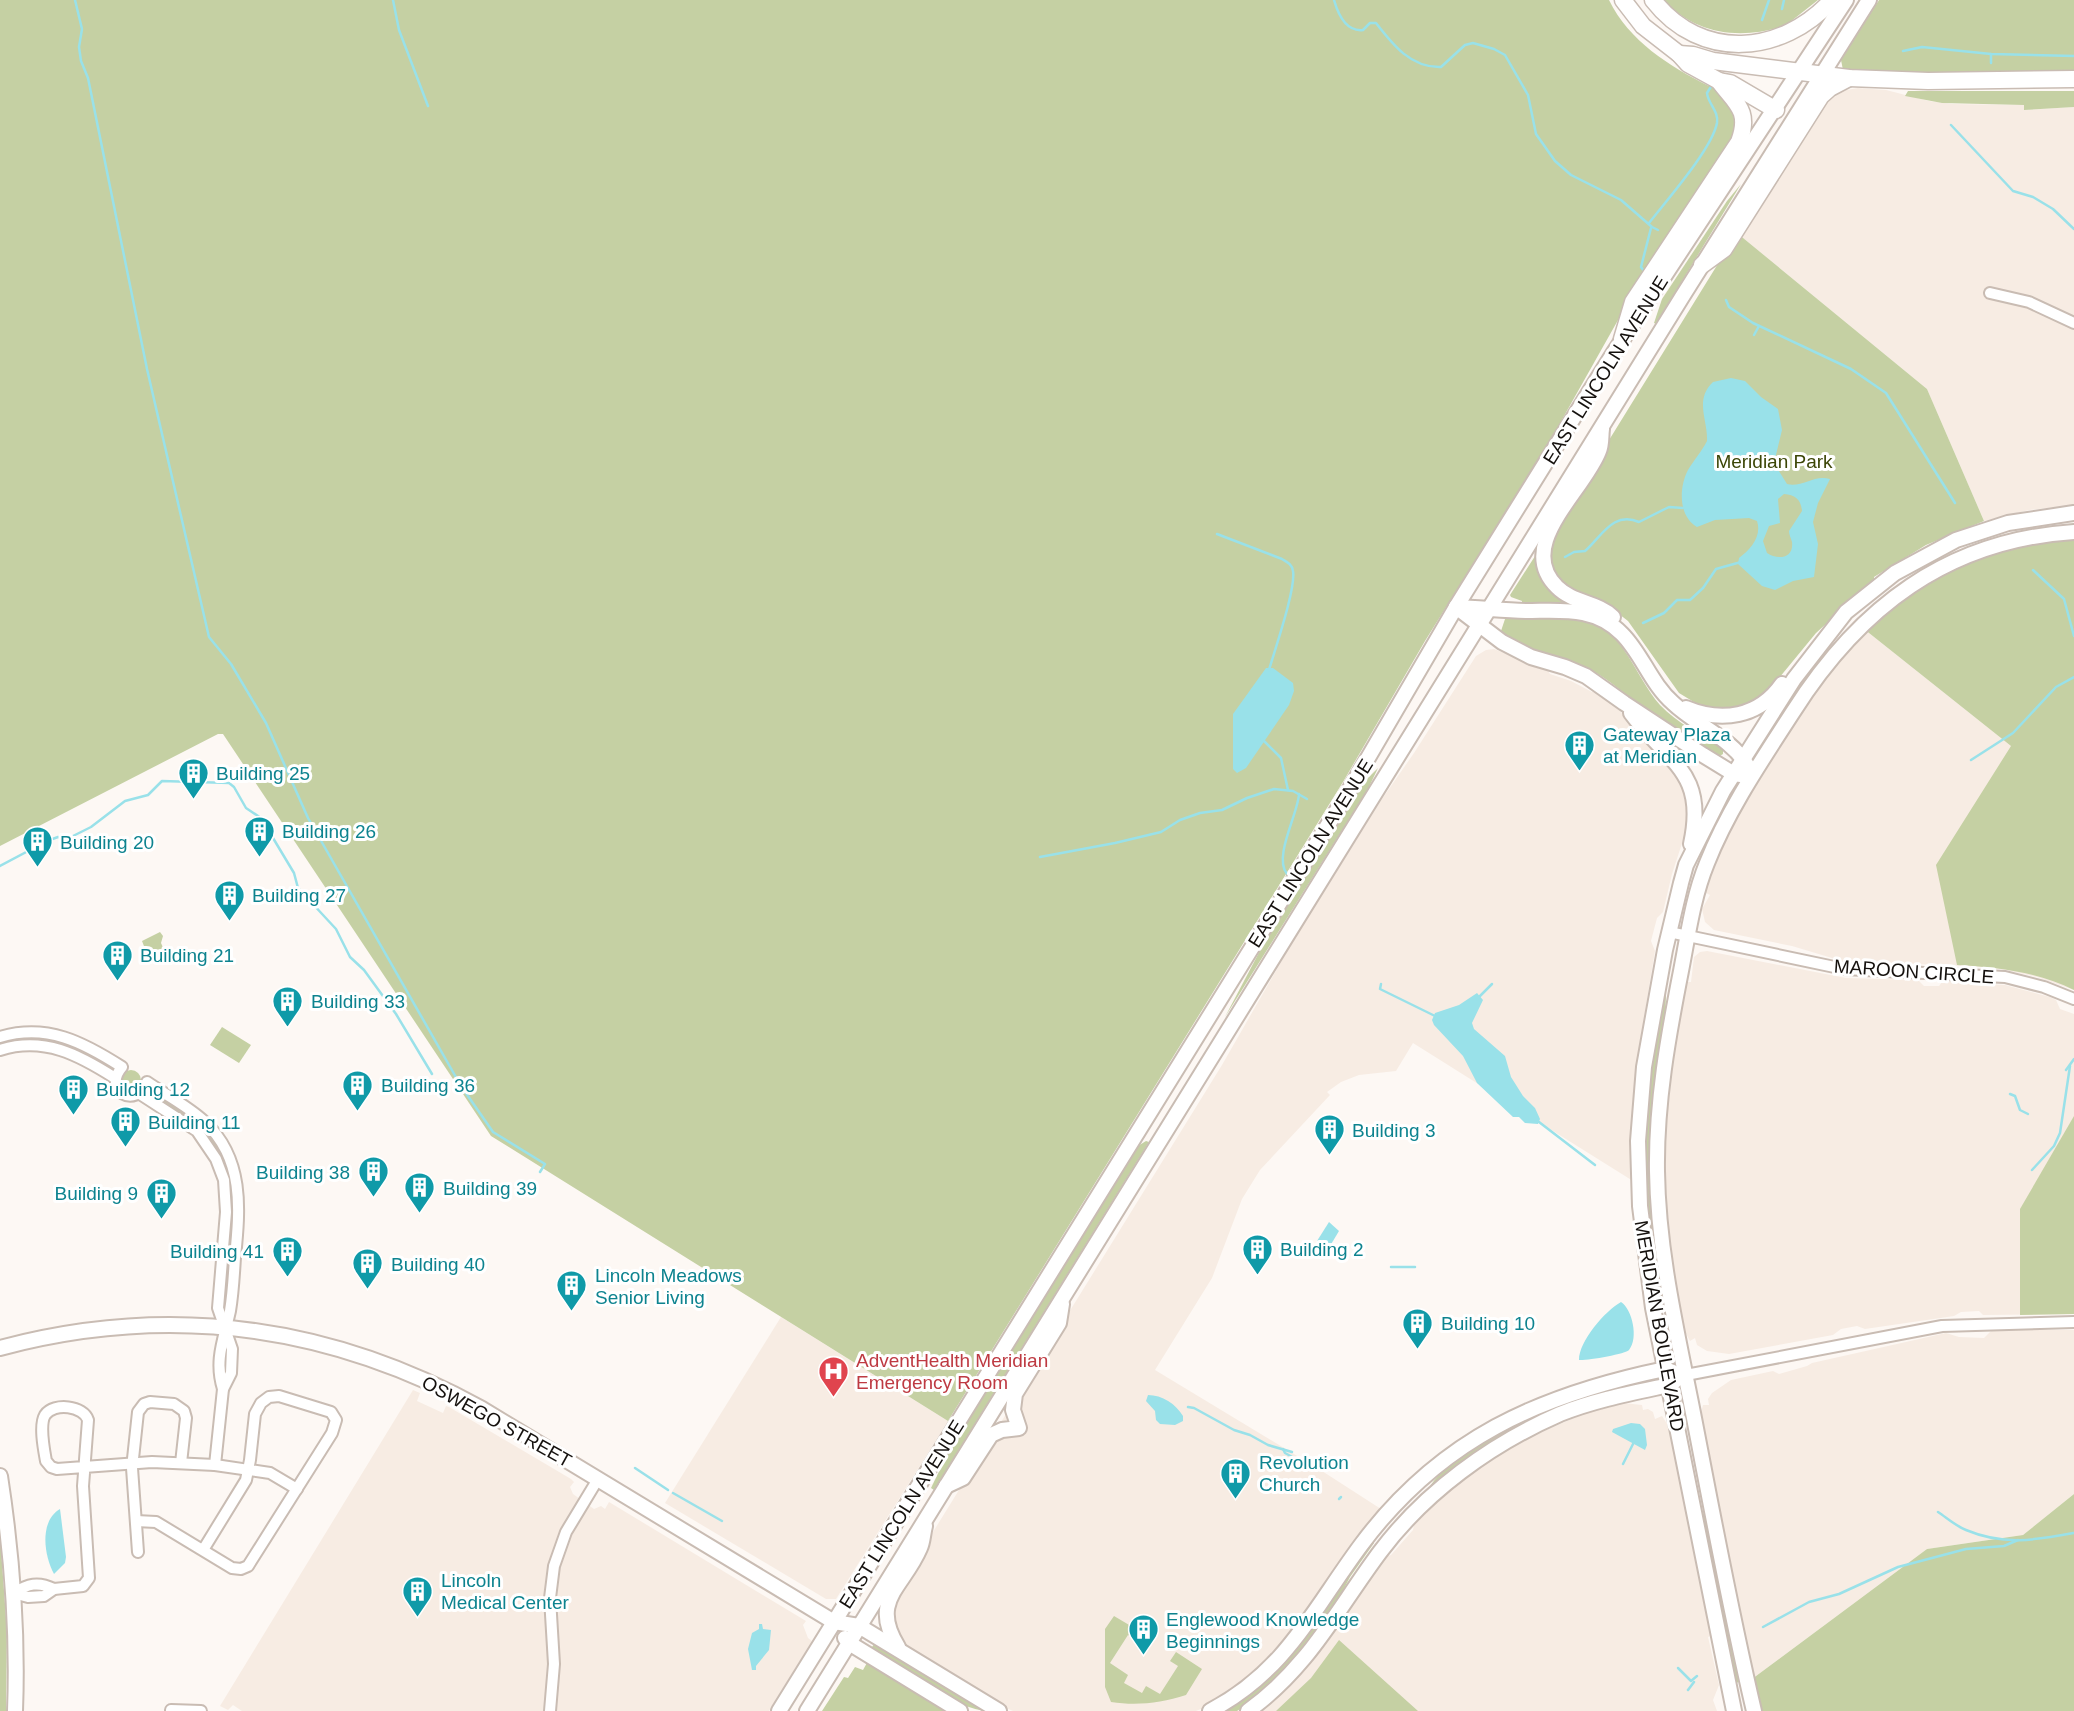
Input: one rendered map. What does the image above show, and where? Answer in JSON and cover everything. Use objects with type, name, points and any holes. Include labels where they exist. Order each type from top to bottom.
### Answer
[{"type":"highway","points":[[1622,339],[1633,302],[1739,142],[1743,129],[1740,108],[1734,97],[1719,81],[1688,64],[1651,34],[1623,0]]},
{"type":"highway","points":[[1653,0],[1669,18],[1682,27],[1716,41],[1747,44],[1768,41],[1791,33],[1815,17],[1832,0]]},
{"type":"highway","points":[[1679,54],[1713,61],[1849,78],[1928,81],[2074,79]]},
{"type":"highway","points":[[1702,265],[1724,249],[1821,96],[1849,78]]},
{"type":"highway","points":[[1719,81],[1730,83],[1776,110]]},
{"type":"main road","name":"EAST LINCOLN AVENUE","points":[[779,1711],[1344,799],[1455,607],[1622,339],[1776,110],[1846,0]]},
{"type":"main road","name":"EAST LINCOLN AVENUE","points":[[807,1711],[1602,426],[1869,0]]},
{"type":"main road","points":[[1602,426],[1600,450],[1547,536],[1543,561],[1550,579],[1561,591],[1610,614],[1668,699],[1743,759],[1753,775]]},
{"type":"main road","name":"MERIDIAN BOULEVARD","points":[[1734,1711],[1665,1369],[1643,1244],[1638,1158],[1644,1067],[1669,932],[1686,865],[1714,808],[1743,759],[1798,674],[1840,618],[1888,577],[1939,548],[2008,523],[2074,513]]},
{"type":"main road","name":"MERIDIAN BOULEVARD","points":[[1754,1711],[1663,1250],[1657,1156],[1664,1059],[1688,936],[1706,864],[1753,775],[1824,666],[1856,629],[1885,604],[1932,573],[1978,552],[2019,540],[2074,532]]},
{"type":"main road","points":[[1455,607],[1580,611],[1607,621],[1625,636]]},
{"type":"main road","points":[[1455,607],[1519,652],[1587,676],[1734,774],[1753,775]]},
{"type":"main road","points":[[1668,699],[1695,712],[1713,716],[1735,716],[1755,709],[1775,694],[1807,651],[1840,618]]},
{"type":"main road","points":[[1624,703],[1650,737],[1681,766],[1690,785],[1696,819],[1686,865]]},
{"type":"main road","points":[[946,1486],[963,1478],[991,1435],[1002,1430],[1019,1428],[1013,1410],[1013,1399],[1059,1323],[1064,1297]]},
{"type":"main road","name":"OSWEGO STREET","points":[[0,1348],[63,1333],[115,1326],[177,1324],[226,1327],[300,1338],[358,1354],[404,1371],[482,1409],[834,1622],[859,1626],[999,1711]]},
{"type":"main road","points":[[1210,1711],[1256,1682],[1282,1656],[1374,1528],[1405,1494],[1430,1472],[1485,1433],[1542,1403],[1597,1385],[1665,1369],[1686,1375]]},
{"type":"main road","points":[[1248,1711],[1296,1670],[1388,1541],[1452,1479],[1499,1447],[1560,1414],[1669,1385],[1686,1375]]},
{"type":"main road","points":[[0,1476],[13,1593],[15,1711]]},
{"type":"main road","points":[[901,1651],[887,1627],[887,1608],[921,1547],[926,1519]]},
{"type":"main road","name":"OSWEGO STREET","points":[[834,1622],[849,1643],[960,1711]]},
{"type":"street","points":[[1990,293],[2037,305],[2074,323]]},
{"type":"street","name":"MAROON CIRCLE","points":[[1669,932],[1848,969],[1999,976],[2036,985],[2074,999]]},
{"type":"street","points":[[0,1037],[31,1032],[65,1036],[91,1047],[121,1067],[115,1078],[116,1087],[124,1095],[140,1094],[147,1083],[206,1123],[224,1146],[238,1186],[239,1209],[226,1327]]},
{"type":"street","points":[[0,1050],[30,1045],[61,1049],[82,1057],[115,1078]]},
{"type":"street","points":[[140,1094],[197,1132],[207,1144],[222,1173],[226,1204],[218,1308],[232,1349],[231,1373],[223,1389],[215,1465]]},
{"type":"street","points":[[1686,1375],[1942,1326],[2074,1322]]},
{"type":"street","points":[[136,1521],[154,1521],[234,1569],[248,1566],[335,1426],[335,1417],[327,1409],[279,1396],[263,1400],[255,1415],[249,1469],[243,1487],[203,1550]]},
{"type":"street","points":[[138,1552],[133,1464],[138,1412],[144,1404],[174,1404],[184,1411],[186,1418],[181,1462]]},
{"type":"street","points":[[13,1593],[28,1597],[44,1596],[54,1590],[80,1587],[86,1584],[89,1578],[83,1486],[84,1468],[88,1423],[87,1416],[82,1410],[74,1408],[48,1412],[43,1422],[46,1462],[55,1469],[84,1468],[133,1464],[181,1462],[272,1474],[298,1489]]},
{"type":"street","points":[[550,1711],[554,1664],[550,1602],[553,1572],[564,1537],[598,1479]]},
{"type":"street","points":[[171,1710],[201,1711]]},
{"type":"shaded area","points":[[1858,88],[1886,90],[1952,104],[2024,105],[2025,110],[2074,107],[2074,505],[2029,510],[1984,521],[1927,389],[1737,233],[1823,106],[1841,91]]},
{"type":"shaded area","points":[[1864,629],[2011,746],[2074,990],[2037,977],[1991,967],[1842,961],[1792,946],[1714,930],[1705,922],[1702,909],[1710,895],[1704,892],[1718,852],[1739,807],[1820,681]]},
{"type":"shaded area","points":[[1494,649],[1547,669],[1550,674],[1592,692],[1595,690],[1613,703],[1648,744],[1666,759],[1681,779],[1689,810],[1687,828],[1663,912],[1657,918],[1651,941],[1655,951],[1638,1054],[1633,1127],[1633,1181],[1413,1043],[1396,1071],[1359,1075],[1341,1082],[1327,1092],[1330,1095],[1260,1170],[1242,1199],[1212,1278],[1155,1370],[1381,1509],[1299,1626],[1252,1678],[1208,1706],[1196,1711],[1013,1711],[997,1704],[901,1643],[897,1637],[899,1634],[894,1617],[894,1595],[1222,1065],[1293,941],[1382,799],[1476,656]]},
{"type":"shaded area","points":[[1707,951],[1846,978],[1918,980],[1924,986],[1939,986],[1946,981],[2005,985],[2050,997],[2056,1000],[2060,1009],[2074,1014],[2074,1314],[1983,1315],[1979,1311],[1961,1312],[1954,1316],[1865,1329],[1857,1326],[1841,1329],[1833,1335],[1729,1354],[1707,1351],[1697,1345],[1695,1338],[1690,1341],[1683,1328],[1668,1247],[1663,1170],[1667,1079],[1685,982],[1691,982],[1694,957]]},
{"type":"shaded area","points":[[781,1317],[948,1421],[836,1599],[826,1599],[665,1503]]},
{"type":"shaded area","points":[[1992,1330],[2074,1330],[2074,1494],[2023,1535],[1927,1549],[1752,1679],[1700,1416],[1703,1405],[1709,1405],[1708,1399],[1712,1393],[1731,1380],[1773,1371],[1779,1374],[1812,1363],[1946,1333],[1959,1337],[1984,1338]]},
{"type":"shaded area","points":[[413,1390],[420,1393],[417,1401],[443,1413],[446,1406],[449,1407],[571,1479],[574,1482],[570,1487],[573,1494],[594,1509],[601,1506],[605,1509],[609,1502],[806,1621],[803,1625],[812,1641],[769,1711],[242,1711],[233,1705],[228,1710],[220,1706]]},
{"type":"shaded area","points":[[1623,1403],[1642,1405],[1643,1410],[1653,1412],[1655,1419],[1662,1416],[1671,1430],[1713,1635],[1708,1637],[1719,1685],[1713,1700],[1717,1711],[1257,1711],[1283,1690],[1310,1662],[1384,1557],[1391,1555],[1413,1530],[1415,1520],[1440,1497],[1480,1465],[1521,1441],[1583,1414]]},
{"type":"green space","points":[[0,0],[1609,0],[1627,28],[1652,51],[1694,78],[1709,86],[1711,83],[1736,112],[1735,135],[1622,313],[1555,432],[1425,641],[1343,782],[948,1421],[491,1136],[223,734],[218,734],[0,846]]},
{"type":"green space","points":[[1664,0],[1818,0],[1790,24],[1739,33],[1723,32],[1691,22]]},
{"type":"green space","points":[[1879,0],[2074,0],[2074,74],[1899,75],[1843,70],[1841,60]]},
{"type":"green space","points":[[1908,91],[2074,91],[2074,107],[2024,110],[2024,105],[1942,103],[1905,96]]},
{"type":"green space","points":[[1741,184],[1656,324],[1654,323],[1662,299]]},
{"type":"green space","name":"Meridian Park","points":[[1737,233],[1927,389],[1984,521],[1926,545],[1874,577],[1874,580],[1816,633],[1765,695],[1742,707],[1723,710],[1702,707],[1679,693],[1628,621],[1606,604],[1566,589],[1548,565],[1551,534]]},
{"type":"green space","points":[[2074,538],[2074,990],[2017,972],[1957,965],[1936,865],[2011,746],[1864,629],[1918,589],[1977,559],[2020,545]]},
{"type":"green space","points":[[1537,553],[1567,603],[1522,605],[1522,601],[1511,597]]},
{"type":"green space","points":[[1566,615],[1582,617],[1596,623],[1618,642],[1660,705],[1682,723],[1723,749],[1723,754],[1718,757],[1589,669],[1532,649],[1511,638],[1501,631],[1506,616]]},
{"type":"green space","points":[[1378,768],[1368,789],[1225,1017],[1263,945],[1361,785]]},
{"type":"green space","points":[[160,932],[165,952],[149,959],[142,941]]},
{"type":"green space","points":[[1662,994],[1666,995],[1657,1247],[1653,1248],[1647,1211],[1645,1140],[1651,1067]]},
{"type":"green space","points":[[222,1027],[251,1045],[239,1063],[210,1045]]},
{"type":"green space","points":[[127,1070],[135,1070],[141,1080],[135,1090],[127,1090],[121,1084],[121,1076]]},
{"type":"green space","points":[[153,1092],[183,1108],[196,1119],[216,1145],[230,1176],[234,1193],[232,1230],[229,1228],[227,1182],[215,1148],[190,1122],[152,1096]]},
{"type":"green space","points":[[2074,1116],[2074,1314],[2020,1315],[2020,1209]]},
{"type":"green space","points":[[1149,1142],[934,1490],[931,1488],[949,1451],[1138,1146]]},
{"type":"green space","points":[[1535,1412],[1537,1416],[1510,1432],[1432,1489],[1430,1486],[1440,1474],[1464,1453]]},
{"type":"green space","points":[[2074,1494],[2074,1711],[1760,1711],[1752,1679],[1927,1549],[2023,1535]]},
{"type":"green space","points":[[1702,1510],[1711,1531],[1739,1672],[1738,1683],[1732,1677],[1699,1511]]},
{"type":"green space","points":[[0,1536],[7,1631],[6,1711],[0,1711]]},
{"type":"green space","points":[[1373,1541],[1335,1606],[1291,1667],[1245,1706],[1237,1711],[1223,1711],[1247,1695],[1288,1656]]},
{"type":"green space","points":[[1114,1616],[1141,1632],[1136,1639],[1128,1635],[1110,1663],[1128,1675],[1124,1683],[1142,1693],[1146,1686],[1160,1694],[1178,1666],[1170,1661],[1176,1652],[1202,1669],[1186,1695],[1149,1703],[1111,1702],[1105,1687],[1105,1629]]},
{"type":"green space","points":[[1339,1640],[1418,1711],[1276,1711],[1311,1678]]},
{"type":"green space","points":[[875,1643],[988,1711],[961,1704],[929,1687],[873,1650]]},
{"type":"green space","points":[[868,1661],[950,1711],[822,1711],[844,1677],[848,1678],[855,1667],[863,1670]]},
{"type":"water","points":[[1731,378],[1745,381],[1778,409],[1782,430],[1774,463],[1787,484],[1819,478],[1830,479],[1818,503],[1813,522],[1818,544],[1814,577],[1793,581],[1775,590],[1762,586],[1738,564],[1739,558],[1757,537],[1757,521],[1749,518],[1715,520],[1697,527],[1686,516],[1682,501],[1683,485],[1688,470],[1707,441],[1703,403],[1707,389],[1713,382]],"holes":[[[1784,494],[1799,501],[1802,511],[1789,531],[1792,542],[1790,552],[1788,555],[1775,557],[1767,553],[1763,541],[1769,526],[1780,523],[1778,499]]]},
{"type":"water","points":[[1266,668],[1273,668],[1293,683],[1294,691],[1289,705],[1246,768],[1237,773],[1233,769],[1233,714]]},
{"type":"water","points":[[1477,993],[1483,1000],[1472,1023],[1474,1029],[1505,1056],[1511,1077],[1523,1096],[1535,1108],[1540,1119],[1538,1124],[1525,1123],[1519,1117],[1513,1117],[1477,1083],[1463,1056],[1434,1025],[1432,1020],[1435,1013],[1459,1005]]},
{"type":"water","points":[[1329,1222],[1339,1231],[1330,1246],[1317,1241]]},
{"type":"water","points":[[1621,1302],[1633,1324],[1634,1338],[1629,1350],[1605,1357],[1579,1360],[1583,1344],[1594,1327]]},
{"type":"water","points":[[1148,1395],[1163,1398],[1173,1404],[1183,1416],[1183,1421],[1175,1425],[1160,1424],[1156,1420],[1155,1411],[1146,1401]]},
{"type":"water","points":[[1631,1423],[1640,1424],[1645,1429],[1645,1450],[1612,1432],[1613,1429]]},
{"type":"water","points":[[60,1509],[66,1557],[65,1563],[54,1574],[45,1539],[53,1514]]},
{"type":"water","points":[[759,1624],[762,1624],[763,1629],[771,1630],[769,1650],[756,1666],[756,1670],[752,1670],[748,1649],[752,1633],[759,1629]]},
{"type":"waterway","points":[[75,0],[82,29],[79,47],[81,61],[88,78],[147,369],[209,637],[231,664],[266,723],[308,818],[461,1086],[493,1132],[545,1164],[540,1172]]},
{"type":"waterway","points":[[393,0],[399,30],[428,106]]},
{"type":"waterway","points":[[1334,0],[1347,25],[1363,30],[1370,23],[1376,23],[1396,47],[1421,64],[1441,67],[1465,45],[1473,43],[1505,55],[1528,95],[1536,134],[1555,161],[1571,175],[1621,200],[1658,230]]},
{"type":"waterway","points":[[1762,20],[1769,0]]},
{"type":"waterway","points":[[1782,9],[1784,0]]},
{"type":"waterway","points":[[1903,51],[1922,47],[1991,54],[2074,56]]},
{"type":"waterway","points":[[1991,54],[1991,63]]},
{"type":"waterway","points":[[1649,223],[1688,174],[1713,134],[1717,119],[1707,93],[1712,85]]},
{"type":"waterway","points":[[1951,125],[2013,191],[2033,197],[2053,209],[2074,229]]},
{"type":"waterway","points":[[1644,271],[1641,267],[1651,228]]},
{"type":"waterway","points":[[1726,300],[1729,307],[1753,323],[1851,369],[1886,393],[1955,503]]},
{"type":"waterway","points":[[1754,335],[1759,326]]},
{"type":"waterway","points":[[1565,557],[1574,552],[1585,551],[1615,522],[1630,519],[1639,522],[1669,507],[1683,508]]},
{"type":"waterway","points":[[1217,534],[1282,559],[1292,569],[1293,580],[1288,605],[1269,670]]},
{"type":"waterway","points":[[1643,623],[1664,613],[1677,600],[1690,600],[1703,588],[1716,569],[1741,562]]},
{"type":"waterway","points":[[2033,570],[2064,599],[2074,636]]},
{"type":"waterway","points":[[1971,760],[2013,733],[2056,687],[2074,677]]},
{"type":"waterway","points":[[1262,739],[1281,758],[1288,790]]},
{"type":"waterway","points":[[0,866],[47,841],[58,837],[69,838],[91,827],[125,801],[148,795],[162,781],[229,783],[246,808],[261,818],[294,873],[298,888],[336,929],[350,957],[364,970],[396,1014],[432,1074]]},
{"type":"waterway","points":[[1040,857],[1161,832],[1180,820],[1200,813],[1222,810],[1274,789],[1293,791],[1307,799]]},
{"type":"waterway","points":[[1287,874],[1283,867],[1284,846],[1299,794]]},
{"type":"waterway","points":[[1381,984],[1380,989],[1435,1016]]},
{"type":"waterway","points":[[1477,999],[1492,984]]},
{"type":"waterway","points":[[2066,1070],[2074,1059]]},
{"type":"waterway","points":[[2032,1170],[2054,1146],[2060,1133],[2070,1066]]},
{"type":"waterway","points":[[2010,1094],[2015,1096],[2020,1110],[2028,1114]]},
{"type":"waterway","points":[[1539,1122],[1595,1165]]},
{"type":"waterway","points":[[1391,1267],[1415,1267]]},
{"type":"waterway","points":[[1188,1407],[1268,1445],[1292,1452]]},
{"type":"waterway","points":[[1623,1464],[1634,1442]]},
{"type":"waterway","points":[[1283,1449],[1285,1453],[1305,1464]]},
{"type":"waterway","points":[[635,1468],[668,1490]]},
{"type":"waterway","points":[[673,1493],[722,1521]]},
{"type":"waterway","points":[[1938,1512],[1962,1528],[1994,1538],[2020,1540],[2074,1533]]},
{"type":"waterway","points":[[1763,1627],[1809,1602],[1839,1594],[1898,1567],[1966,1549],[2004,1546],[2018,1540]]},
{"type":"waterway","points":[[1678,1668],[1691,1681],[1697,1676]]},
{"type":"waterway","points":[[1688,1690],[1694,1682]]},
{"type":"place","name":"Gateway Plaza at Meridian","points":[[1580,772]]},
{"type":"place","name":"Building 25","points":[[193,800]]},
{"type":"place","name":"Building 26","points":[[259,858]]},
{"type":"place","name":"Building 20","points":[[37,869]]},
{"type":"place","name":"Building 27","points":[[229,922]]},
{"type":"place","name":"Building 21","points":[[117,982]]},
{"type":"place","name":"Building 33","points":[[288,1028]]},
{"type":"place","name":"Building 36","points":[[358,1112]]},
{"type":"place","name":"Building 12","points":[[73,1116]]},
{"type":"place","name":"Building 11","points":[[125,1149]]},
{"type":"place","name":"Building 3","points":[[1329,1157]]},
{"type":"place","name":"Building 38","points":[[373,1199]]},
{"type":"place","name":"Building 39","points":[[420,1215]]},
{"type":"place","name":"Building 9","points":[[161,1220]]},
{"type":"place","name":"Building 2","points":[[1257,1276]]},
{"type":"place","name":"Building 41","points":[[287,1278]]},
{"type":"place","name":"Building 40","points":[[368,1291]]},
{"type":"place","name":"Lincoln Meadows Senior Living","points":[[572,1313]]},
{"type":"place","name":"Building 10","points":[[1418,1350]]},
{"type":"place","name":"AdventHealth Meridian Emergency Room","points":[[833,1398]]},
{"type":"place","name":"Revolution Church","points":[[1236,1500]]},
{"type":"place","name":"Lincoln Medical Center","points":[[418,1618]]},
{"type":"place","name":"Englewood Knowledge Beginnings","points":[[1143,1657]]}]
